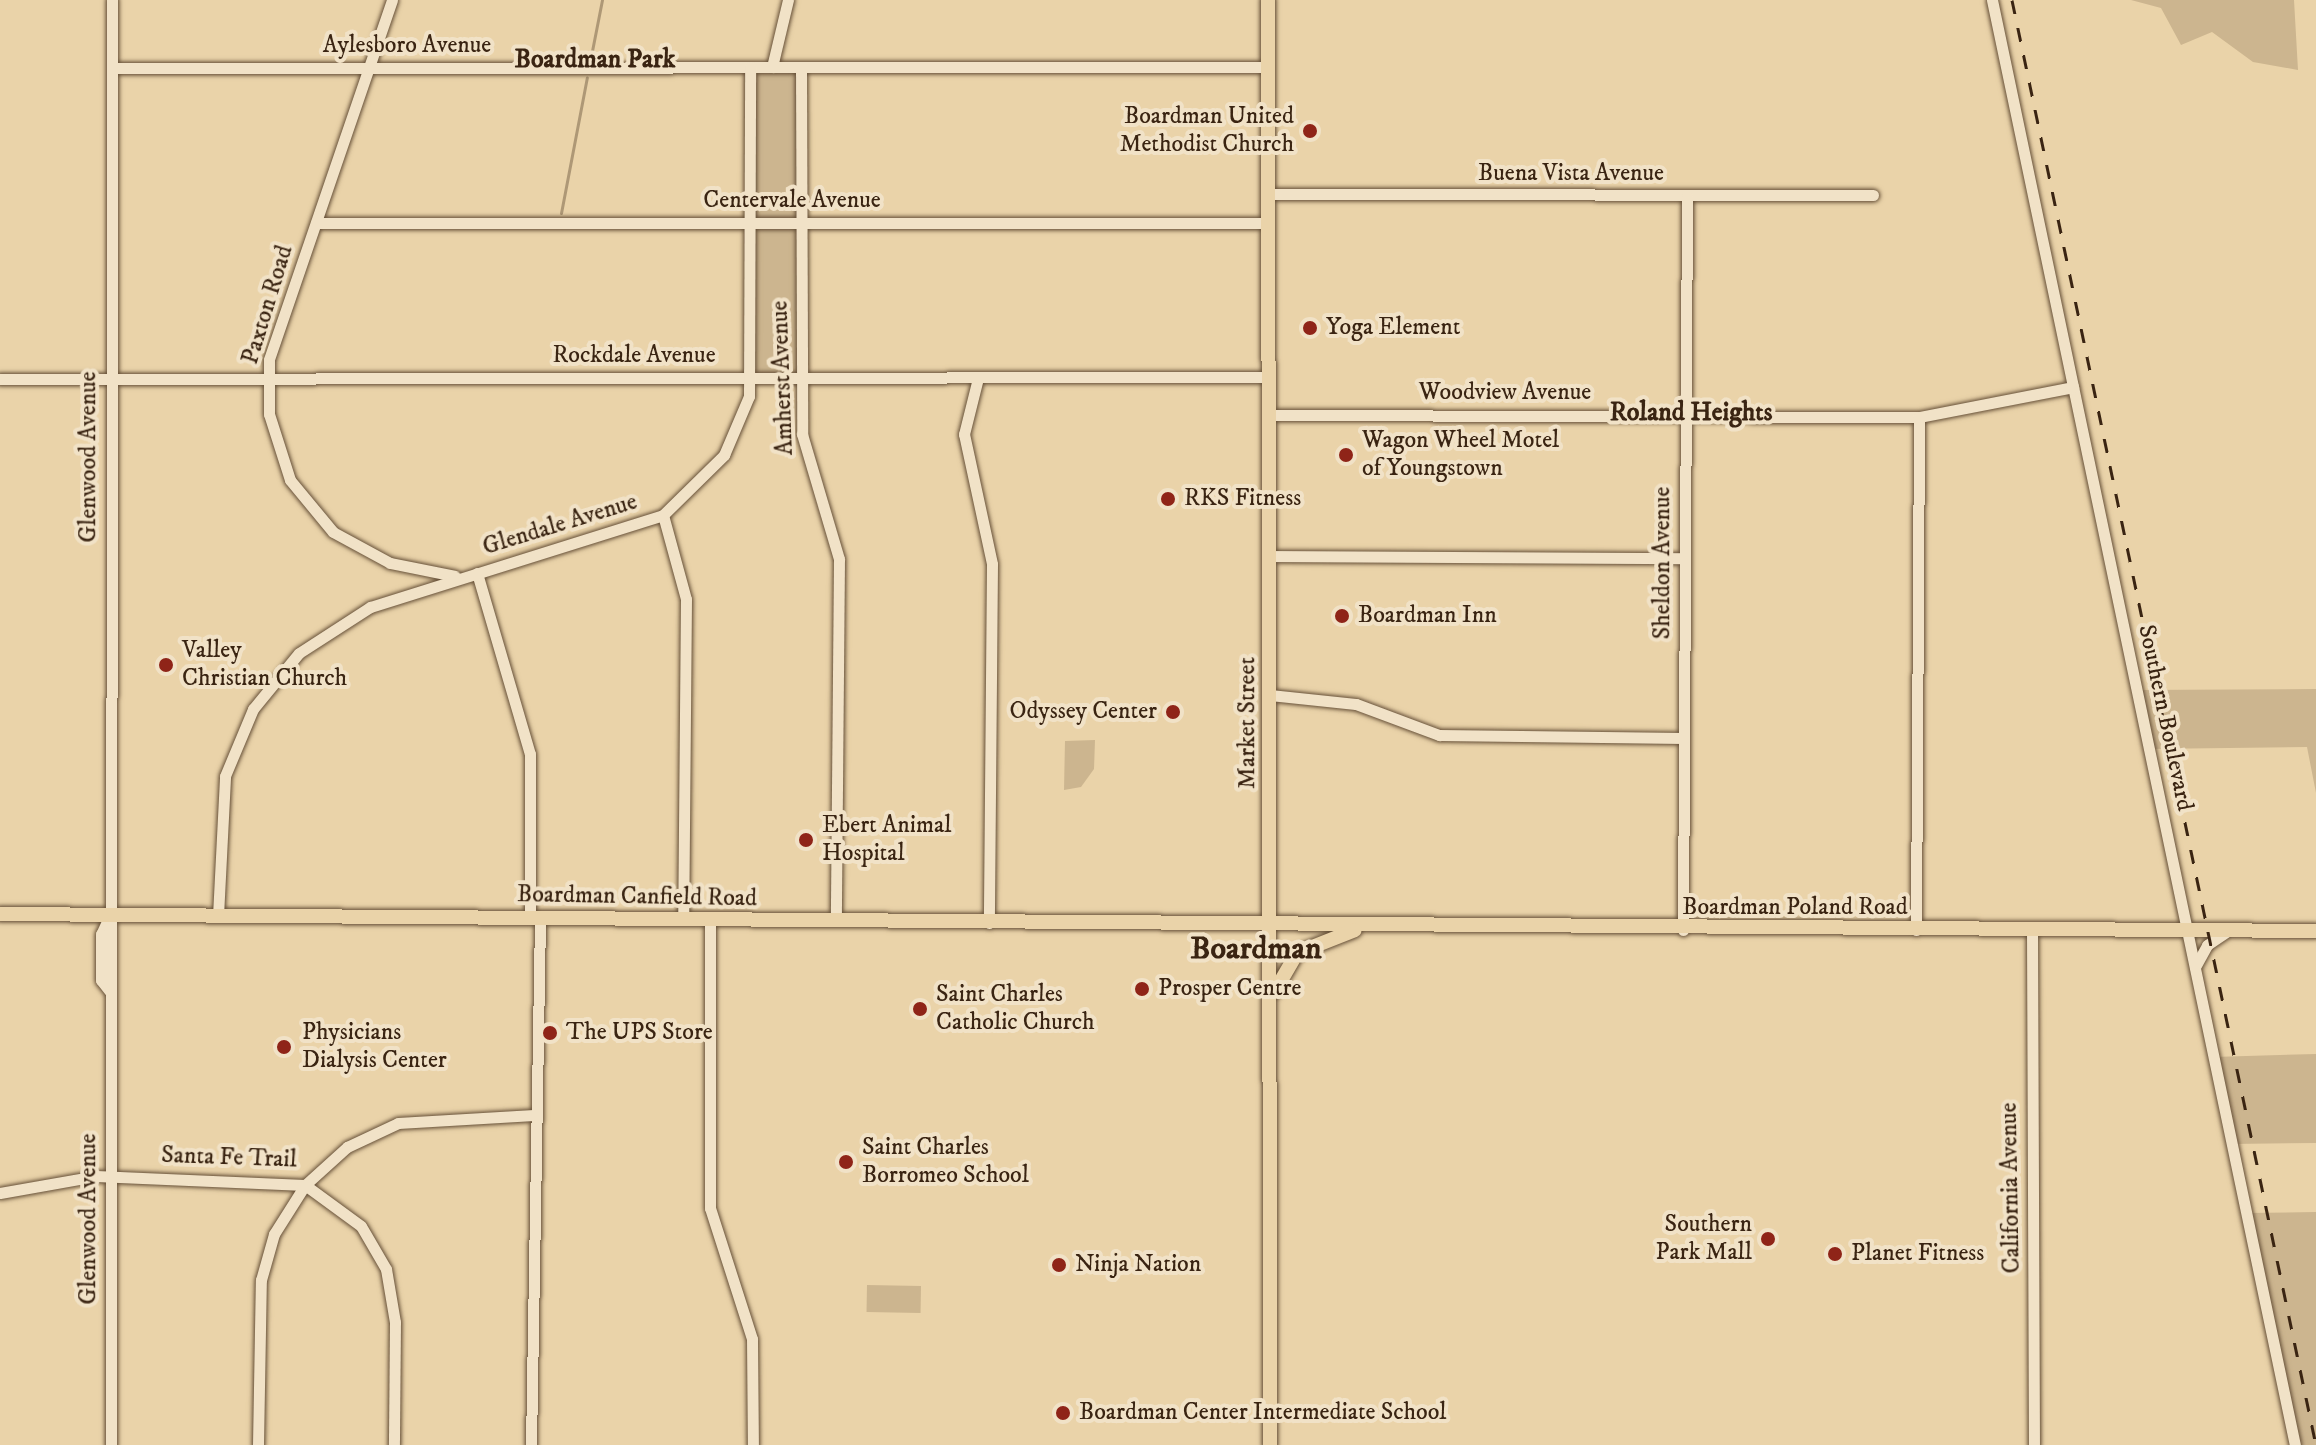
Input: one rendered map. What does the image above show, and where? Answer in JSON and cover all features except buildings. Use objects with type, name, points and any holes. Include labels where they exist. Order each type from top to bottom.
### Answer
[{"type":"main road","name":"Market Street","points":[[1268,0],[1273,925],[1270,1445]]},
{"type":"main road","name":"Boardman Canfield Road","points":[[0,914],[1273,925]]},
{"type":"main road","name":"Boardman Poland Road","points":[[1273,925],[1683,930],[2316,931]]},
{"type":"main road","points":[[1273,995],[1306,947],[1379,926]]},
{"type":"street","name":"Glenwood Avenue","points":[[111,1445],[111,993],[116,934],[110,915],[112,0]]},
{"type":"street","name":"Paxton Road","points":[[392,0],[316,223],[268,378],[276,448],[317,516],[374,557],[457,577]]},
{"type":"street","points":[[772,67],[788,0]]},
{"type":"street","name":"Southern Boulevard","points":[[1992,0],[2295,1445]]},
{"type":"street","name":"Aylesboro Avenue","points":[[112,68],[750,67]]},
{"type":"street","points":[[750,67],[1268,67]]},
{"type":"street","name":"Glendale Avenue","points":[[218,916],[225,776],[266,689],[336,625],[457,577],[663,515],[724,455],[749,379],[750,67]]},
{"type":"street","name":"Amherst Avenue","points":[[801,67],[801,379],[804,452],[839,559],[836,921]]},
{"type":"street","name":"Buena Vista Avenue","points":[[1269,194],[1873,195]]},
{"type":"street","name":"Sheldon Avenue","points":[[1683,930],[1687,197]]},
{"type":"street","name":"Centervale Avenue","points":[[316,223],[1268,223]]},
{"type":"street","name":"Rockdale Avenue","points":[[0,379],[1269,377]]},
{"type":"street","points":[[978,378],[964,434],[992,564],[989,923]]},
{"type":"street","name":"Woodview Avenue","points":[[1269,415],[1919,417],[2073,387]]},
{"type":"street","points":[[1916,930],[1919,417]]},
{"type":"street","points":[[663,515],[686,599],[683,920]]},
{"type":"street","points":[[1270,556],[1685,558]]},
{"type":"street","points":[[477,573],[530,754],[535,918],[531,1445]]},
{"type":"street","points":[[1270,695],[1356,704],[1439,735],[1684,738]]},
{"type":"street","points":[[710,920],[710,1208],[752,1339],[753,1445]]},
{"type":"street","name":"California Avenue","points":[[2032,930],[2034,1445]]},
{"type":"street","points":[[2195,968],[2208,943],[2228,930]]},
{"type":"street","name":"Santa Fe Trail","points":[[0,1193],[111,1177],[305,1185],[347,1147],[398,1123],[534,1115]]},
{"type":"street","points":[[258,1445],[261,1280],[274,1234],[305,1185],[355,1219],[386,1269],[395,1322],[394,1445]]},
{"type":"shaded area","points":[[2131,0],[2294,0],[2298,70],[2253,62],[2212,32],[2181,45],[2161,8]]},
{"type":"shaded area","points":[[750,67],[801,67],[801,379],[750,379]]},
{"type":"shaded area","points":[[2316,689],[2316,793],[2307,747],[2149,749],[2136,690]]},
{"type":"shaded area","points":[[1095,740],[1094,769],[1081,787],[1064,790],[1065,741]]},
{"type":"shaded area","points":[[2316,1054],[2316,1143],[2232,1144],[2213,1057]]},
{"type":"shaded area","points":[[2316,1212],[2316,1445],[2295,1445],[2246,1213]]},
{"type":"shaded area","points":[[867,1285],[921,1286],[921,1313],[867,1312]]},
{"type":"waterway","points":[[591,56],[602,0]]},
{"type":"waterway","points":[[561,213],[587,77]]},
{"type":"railway","points":[[2012,0],[2316,1445]]},
{"type":"place","name":"Boardman United Methodist Church","points":[[1310,131]]},
{"type":"place","name":"Yoga Element","points":[[1310,328]]},
{"type":"place","name":"Wagon Wheel Motel of Youngstown","points":[[1346,455]]},
{"type":"place","name":"RKS Fitness","points":[[1168,499]]},
{"type":"place","name":"Boardman Inn","points":[[1342,616]]},
{"type":"place","name":"Valley Christian Church","points":[[166,665]]},
{"type":"place","name":"Odyssey Center","points":[[1173,712]]},
{"type":"place","name":"Ebert Animal Hospital","points":[[806,840]]},
{"type":"place","name":"Prosper Centre","points":[[1142,989]]},
{"type":"place","name":"Saint Charles Catholic Church","points":[[920,1009]]},
{"type":"place","name":"The UPS Store","points":[[550,1033]]},
{"type":"place","name":"Physicians Dialysis Center","points":[[284,1047]]},
{"type":"place","name":"Saint Charles Borromeo School","points":[[846,1162]]},
{"type":"place","name":"Southern Park Mall","points":[[1768,1239]]},
{"type":"place","name":"Planet Fitness","points":[[1835,1254]]},
{"type":"place","name":"Ninja Nation","points":[[1059,1265]]},
{"type":"place","name":"Boardman Center Intermediate School","points":[[1063,1413]]},
{"type":"district","name":"Boardman Park","points":[[595,60]]},
{"type":"district","name":"Roland Heights","points":[[1691,413]]},
{"type":"district","name":"Boardman","points":[[1256,949]]}]
